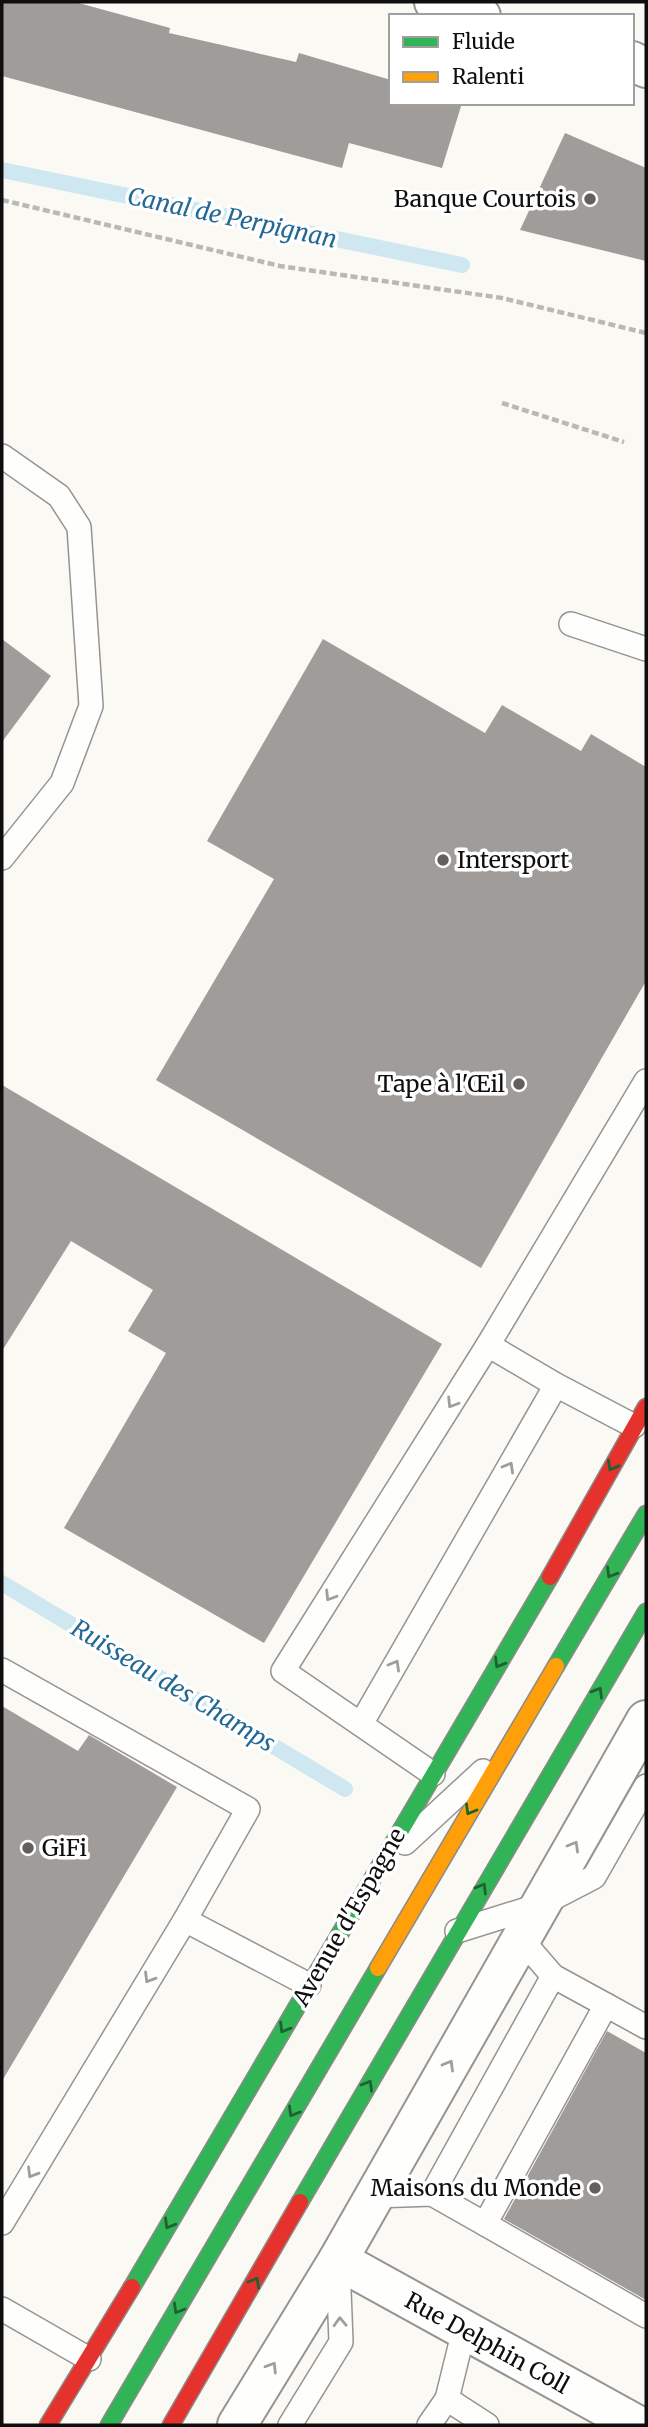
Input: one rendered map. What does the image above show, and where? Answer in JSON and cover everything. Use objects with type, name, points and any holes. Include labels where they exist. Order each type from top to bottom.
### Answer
[{"type":"main road","name":"Avenue d'Espagne","points":[[48,2425],[554,1570],[640,1416]]},
{"type":"main road","points":[[109,2425],[646,1514]]},
{"type":"main road","points":[[171,2425],[457,1931],[646,1612]]},
{"type":"street","points":[[434,2],[474,14]]},
{"type":"street","points":[[237,2425],[338,2260],[646,1720]]},
{"type":"street","name":"Rue Delphin Coll","points":[[338,2260],[637,2425]]},
{"type":"lane","points":[[2,456],[59,496],[79,527],[91,706],[62,783],[2,858]]},
{"type":"lane","points":[[571,624],[646,649]]},
{"type":"lane","points":[[433,1774],[283,1671],[488,1345],[646,1081]]},
{"type":"lane","points":[[488,1345],[556,1385],[640,1416]]},
{"type":"lane","points":[[361,1724],[556,1385]]},
{"type":"lane","points":[[2,1670],[248,1809],[185,1920],[2,2223]]},
{"type":"lane","points":[[378,1868],[506,1749]]},
{"type":"lane","points":[[457,1931],[540,1905],[594,1877],[646,1786]]},
{"type":"lane","points":[[185,1920],[309,1985]]},
{"type":"lane","points":[[521,1939],[553,1976],[646,2027]]},
{"type":"lane","points":[[432,2194],[553,1976]]},
{"type":"lane","points":[[485,2224],[606,2005]]},
{"type":"lane","points":[[375,2196],[432,2194],[646,2316]]},
{"type":"lane","points":[[290,2425],[341,2342],[338,2260]]},
{"type":"lane","points":[[2,2308],[89,2359]]},
{"type":"lane","points":[[429,2425],[447,2399],[464,2330]]},
{"type":"lane","points":[[447,2399],[486,2425]]},
{"type":"path","points":[[2,200],[280,266],[502,298],[646,333]]},
{"type":"path","points":[[502,402],[624,442]]},
{"type":"building","points":[[2,2],[75,2],[170,28],[169,33],[296,62],[299,53],[389,79],[389,105],[461,105],[442,168],[349,143],[342,168],[2,76]]},
{"type":"building","name":"Banque Courtois","points":[[565,133],[646,168],[646,261],[520,230]]},
{"type":"building","points":[[2,639],[51,676],[2,742]]},
{"type":"building","points":[[323,639],[485,733],[502,705],[581,751],[591,734],[646,767],[646,981],[481,1268],[156,1080],[274,879],[207,841]]},
{"type":"building","points":[[2,1085],[442,1344],[264,1643],[64,1528],[166,1353],[128,1331],[153,1290],[71,1241],[2,1351]]},
{"type":"building","points":[[2,1706],[78,1751],[89,1735],[177,1787],[2,2081]]},
{"type":"building","points":[[607,2031],[646,2053],[646,2300],[504,2219]]},
{"type":"waterway","name":"Canal de Perpignan","points":[[2,170],[462,265]]},
{"type":"waterway","name":"Ruisseau des Champs","points":[[2,1583],[345,1789]]},
{"type":"traffic: fast","points":[[556,1666],[646,1514]]},
{"type":"traffic: fast","points":[[132,2287],[550,1577]]},
{"type":"traffic: fast","points":[[300,2202],[646,1612]]},
{"type":"traffic: fast","points":[[109,2425],[378,1968]]},
{"type":"traffic: slow","points":[[378,1968],[556,1666]]},
{"type":"traffic: jam","points":[[550,1577],[646,1407]]},
{"type":"traffic: jam","points":[[171,2425],[300,2202]]},
{"type":"traffic: jam","points":[[48,2425],[132,2287]]},
{"type":"place","name":"Banque Courtois","points":[[590,199]]},
{"type":"place","name":"Intersport","points":[[443,860]]},
{"type":"place","name":"Tape à l'Œil","points":[[519,1084]]},
{"type":"place","name":"GiFi","points":[[28,1848]]},
{"type":"place","name":"Maisons du Monde","points":[[595,2188]]}]
